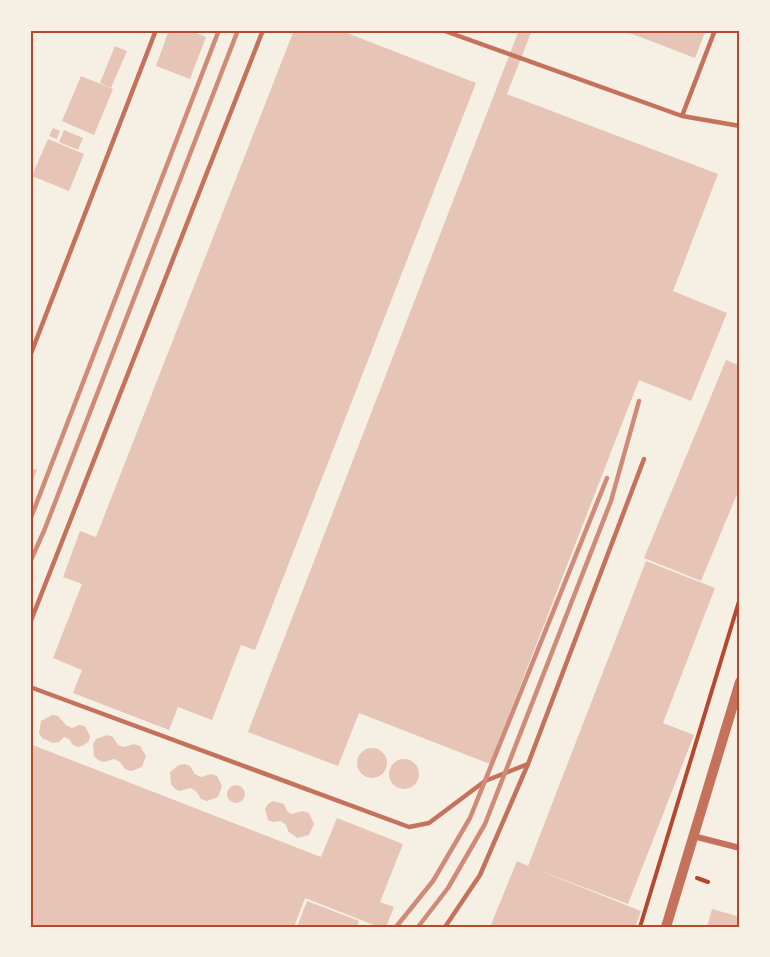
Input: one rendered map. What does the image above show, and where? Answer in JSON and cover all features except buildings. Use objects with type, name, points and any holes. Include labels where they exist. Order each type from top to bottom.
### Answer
[{"type":"street","points":[[666,927],[740,682]]},
{"type":"street","points":[[693,836],[740,848]]},
{"type":"lane","points":[[30,356],[156,30]]},
{"type":"lane","points":[[30,623],[263,30]]},
{"type":"lane","points":[[442,30],[682,116],[740,126]]},
{"type":"lane","points":[[682,116],[715,30]]},
{"type":"lane","points":[[445,927],[480,875],[528,764],[644,459]]},
{"type":"lane","points":[[30,687],[409,827],[429,824],[485,781],[528,764]]},
{"type":"path","points":[[640,927],[740,598]]},
{"type":"railway","points":[[30,520],[219,30]]},
{"type":"railway","points":[[30,562],[238,30]]},
{"type":"railway","points":[[418,927],[448,888],[485,824],[611,501],[639,401]]},
{"type":"railway","points":[[396,927],[433,881],[470,818],[607,478]]}]
